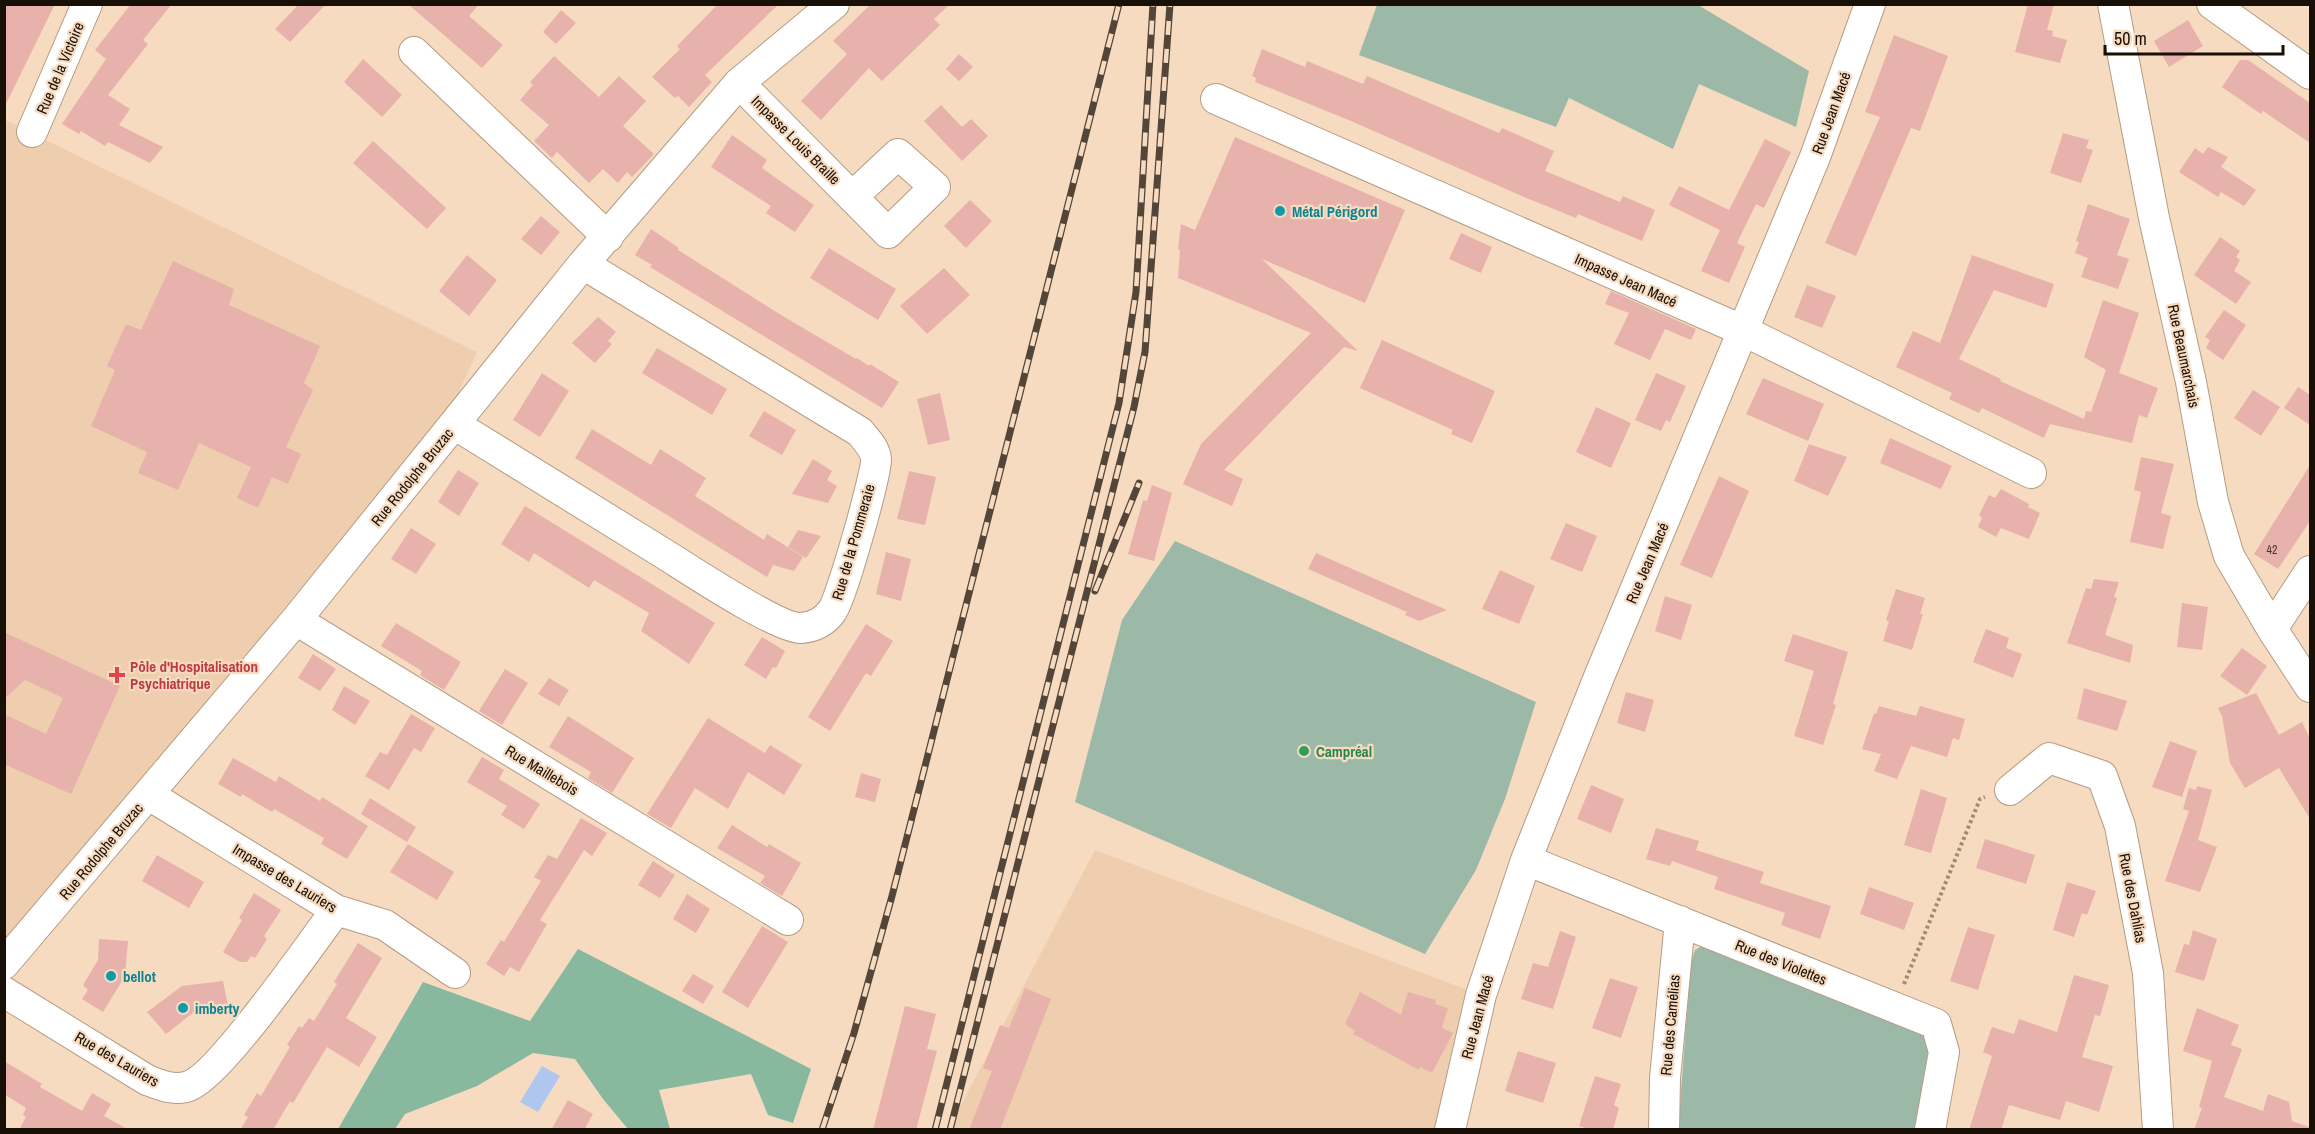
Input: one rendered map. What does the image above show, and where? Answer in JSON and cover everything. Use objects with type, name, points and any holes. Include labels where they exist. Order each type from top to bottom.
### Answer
[{"type":"street","name":"Rue de la Victoire","points":[[32,132],[87,4]]},
{"type":"street","name":"Rue Jean Macé","points":[[1449,1130],[1481,995],[1526,860],[1599,677],[1815,157],[1870,4]]},
{"type":"street","name":"Rue Beaumarchais","points":[[2113,4],[2154,218],[2191,382],[2213,502],[2229,556],[2272,629],[2310,687]]},
{"type":"street","points":[[2212,4],[2310,74]]},
{"type":"street","name":"Rue Rodolphe Bruzac","points":[[4,964],[296,620],[583,264],[740,83],[828,6]]},
{"type":"street","points":[[414,52],[608,237]]},
{"type":"street","name":"Impasse Louis Braille","points":[[740,83],[852,197]]},
{"type":"street","name":"Impasse Jean Macé","points":[[1216,99],[1744,332],[2031,473]]},
{"type":"street","name":"Rue de la Pommeraie","points":[[454,424],[725,592],[779,622],[799,628],[816,625],[833,611],[846,578],[876,460],[870,444],[860,432],[583,264]]},
{"type":"street","points":[[2272,629],[2310,571]]},
{"type":"street","name":"Rue Maillebois","points":[[296,620],[788,920]]},
{"type":"street","name":"Rue des Dahlias","points":[[2010,790],[2049,758],[2102,776],[2120,826],[2148,974],[2158,1130]]},
{"type":"street","name":"Impasse des Lauriers","points":[[149,795],[336,910],[385,925],[455,973]]},
{"type":"street","name":"Rue des Violettes","points":[[1526,860],[1936,1024],[1944,1052],[1930,1130]]},
{"type":"street","name":"Rue des Lauriers","points":[[4,992],[147,1080],[168,1089],[189,1087],[211,1070],[247,1029],[336,910]]},
{"type":"street","name":"Rue des Camélias","points":[[1664,1130],[1665,1078],[1680,921]]},
{"type":"path","points":[[1895,1007],[1980,799],[2010,790]]},
{"type":"shaded area","name":"Pôle d'Hospitalisation Psychiatrique","points":[[5,120],[477,352],[455,400],[5,951]]},
{"type":"shaded area","points":[[1095,850],[1481,995],[1449,1129],[948,1130]]},
{"type":"green space","points":[[1377,5],[1698,5],[1809,71],[1796,127],[1699,84],[1673,149],[1569,98],[1556,127],[1359,55]]},
{"type":"green space","name":"Campréal","points":[[1175,541],[1536,702],[1505,799],[1476,870],[1425,954],[1075,802],[1122,620]]},
{"type":"green space","points":[[1704,945],[1923,1030],[1933,1045],[1918,1129],[1678,1130],[1691,962],[1695,950]]},
{"type":"green space","points":[[578,949],[811,1069],[793,1123],[768,1115],[751,1074],[659,1090],[670,1129],[628,1129],[603,1099],[575,1059],[533,1053],[477,1086],[405,1114],[395,1129],[338,1129],[423,982],[530,1021]]},
{"type":"water","points":[[542,1066],[560,1076],[538,1112],[520,1102]]},
{"type":"building","points":[[4,4],[55,4],[4,108]]},
{"type":"building","points":[[131,4],[172,4],[143,40],[148,44],[108,95],[130,109],[119,125],[163,147],[150,163],[108,142],[105,146],[81,131],[79,134],[62,124],[106,59],[95,50]]},
{"type":"building","points":[[299,4],[326,4],[290,42],[275,29]]},
{"type":"building","points":[[408,4],[479,4],[469,16],[503,45],[482,68]]},
{"type":"building","points":[[718,4],[779,4],[705,75],[712,82],[689,107],[678,96],[675,98],[652,77],[680,49],[677,46]]},
{"type":"building","points":[[871,4],[950,4],[934,19],[940,25],[882,81],[869,68],[821,120],[801,101],[847,54],[833,41]]},
{"type":"building","points":[[2028,4],[2054,4],[2047,30],[2053,31],[2052,36],[2067,40],[2060,63],[2015,52]]},
{"type":"building","points":[[561,10],[576,23],[556,44],[543,32]]},
{"type":"building","points":[[2188,20],[2203,46],[2169,67],[2154,41]]},
{"type":"building","points":[[1894,35],[1948,56],[1920,131],[1911,128],[1856,256],[1825,243],[1880,117],[1865,112]]},
{"type":"building","points":[[1262,49],[1305,67],[1307,61],[1363,84],[1367,76],[1499,133],[1502,128],[1554,151],[1545,171],[1620,202],[1623,196],[1655,210],[1642,241],[1578,214],[1576,218],[1524,197],[1351,121],[1255,82],[1256,78],[1252,76]]},
{"type":"building","points":[[959,54],[973,67],[959,81],[946,69]]},
{"type":"building","points":[[554,56],[599,97],[619,76],[646,101],[623,126],[654,154],[632,177],[627,172],[618,183],[603,169],[589,183],[557,152],[552,158],[534,141],[549,125],[520,100],[533,85],[530,82]]},
{"type":"building","points":[[363,59],[402,95],[382,117],[344,82]]},
{"type":"building","points":[[2240,60],[2248,60],[2310,103],[2310,143],[2263,111],[2261,114],[2222,87]]},
{"type":"building","points":[[941,105],[962,127],[971,119],[988,136],[962,161],[924,121]]},
{"type":"building","points":[[2063,133],[2089,140],[2086,148],[2093,150],[2081,183],[2050,173]]},
{"type":"building","points":[[732,135],[767,160],[762,168],[814,205],[795,232],[766,213],[771,206],[711,167]]},
{"type":"building","points":[[1235,137],[1405,210],[1365,303],[1262,259],[1358,351],[1344,347],[1224,470],[1243,479],[1232,506],[1183,484],[1201,444],[1311,333],[1178,278],[1181,224],[1195,230]]},
{"type":"building","points":[[1765,139],[1791,152],[1764,208],[1756,204],[1737,243],[1745,247],[1729,283],[1701,271],[1720,230],[1669,205],[1679,186],[1729,210]]},
{"type":"building","points":[[373,141],[446,208],[427,229],[353,163]]},
{"type":"building","points":[[2208,147],[2228,157],[2221,167],[2256,190],[2244,206],[2221,192],[2218,197],[2179,172],[2195,148],[2203,154]]},
{"type":"building","points":[[970,200],[992,221],[966,248],[944,226]]},
{"type":"building","points":[[2088,204],[2130,219],[2117,255],[2129,259],[2118,289],[2081,277],[2088,258],[2075,253],[2079,242],[2076,241]]},
{"type":"building","points":[[541,216],[560,232],[541,255],[521,239]]},
{"type":"building","points":[[651,229],[679,248],[678,250],[786,318],[899,382],[882,408],[650,267],[652,265],[635,255]]},
{"type":"building","points":[[1461,233],[1492,247],[1481,273],[1449,259]]},
{"type":"building","points":[[2220,237],[2240,251],[2236,257],[2240,260],[2234,271],[2251,282],[2236,304],[2194,275]]},
{"type":"building","points":[[829,248],[896,289],[878,320],[810,278]]},
{"type":"building","points":[[467,255],[497,280],[469,316],[439,291]]},
{"type":"building","points":[[1972,255],[2054,284],[2046,308],[1994,290],[1959,359],[2001,379],[2000,381],[2084,419],[2086,411],[2091,412],[2106,370],[2084,357],[2103,300],[2139,313],[2119,373],[2158,388],[2147,418],[2139,415],[2132,443],[2050,424],[2044,438],[1982,408],[1979,413],[1949,399],[1952,393],[1896,367],[1913,331],[1940,343]]},
{"type":"building","points":[[173,261],[234,289],[229,305],[320,346],[304,383],[313,390],[286,447],[301,454],[288,484],[272,477],[258,508],[237,498],[251,467],[199,443],[178,490],[138,473],[147,452],[91,426],[115,370],[107,366],[126,324],[141,330]]},
{"type":"building","points":[[944,268],[970,295],[927,334],[900,306]]},
{"type":"building","points":[[1807,285],[1836,296],[1822,328],[1794,317]]},
{"type":"building","points":[[1611,291],[1696,329],[1691,340],[1665,329],[1650,360],[1614,344],[1629,313],[1605,304]]},
{"type":"building","points":[[2224,310],[2246,325],[2223,360],[2206,348],[2210,340],[2205,337]]},
{"type":"building","points":[[598,317],[616,332],[608,341],[612,344],[595,363],[572,343]]},
{"type":"building","points":[[1382,340],[1495,391],[1472,443],[1451,434],[1453,430],[1360,388]]},
{"type":"building","points":[[657,348],[727,389],[712,415],[642,373]]},
{"type":"building","points":[[542,373],[569,391],[540,437],[513,420]]},
{"type":"building","points":[[1656,373],[1686,386],[1670,422],[1666,420],[1661,431],[1635,420]]},
{"type":"building","points":[[1763,378],[1824,404],[1808,441],[1746,414]]},
{"type":"building","points":[[2298,387],[2310,395],[2310,425],[2284,408]]},
{"type":"building","points":[[2253,390],[2280,407],[2261,436],[2234,418]]},
{"type":"building","points":[[940,393],[950,440],[928,445],[917,399]]},
{"type":"building","points":[[1596,407],[1631,423],[1611,468],[1576,452]]},
{"type":"building","points":[[764,411],[796,430],[782,455],[749,436]]},
{"type":"building","points":[[592,429],[651,465],[660,449],[706,478],[695,496],[764,540],[767,534],[803,557],[794,571],[773,565],[767,577],[575,458]]},
{"type":"building","points":[[1890,438],[1952,466],[1941,489],[1880,463]]},
{"type":"building","points":[[1809,444],[1847,457],[1828,496],[1794,481]]},
{"type":"building","points":[[2141,457],[2174,464],[2161,513],[2171,516],[2163,549],[2130,542],[2141,492],[2134,490]]},
{"type":"building","points":[[813,459],[832,471],[827,480],[837,486],[828,503],[792,494]]},
{"type":"building","points":[[2310,465],[2310,521],[2278,569],[2254,554]]},
{"type":"building","points":[[458,470],[479,483],[459,516],[438,502]]},
{"type":"building","points":[[909,471],[936,477],[925,525],[897,519]]},
{"type":"building","points":[[1719,476],[1749,491],[1712,578],[1680,565]]},
{"type":"building","points":[[1152,485],[1172,493],[1154,561],[1128,554],[1143,500],[1147,501]]},
{"type":"building","points":[[2001,489],[2029,504],[2028,507],[2040,513],[2029,539],[2001,528],[1996,537],[1978,527],[1982,518],[1979,515],[1989,495],[1995,498]]},
{"type":"building","points":[[525,506],[715,623],[689,664],[641,631],[649,613],[594,580],[589,588],[534,553],[529,562],[501,544]]},
{"type":"building","points":[[1566,523],[1597,536],[1582,572],[1550,559]]},
{"type":"building","points":[[411,528],[436,544],[416,574],[391,559]]},
{"type":"building","points":[[798,530],[821,536],[806,558],[788,547]]},
{"type":"building","points":[[886,552],[911,559],[901,601],[876,594]]},
{"type":"building","points":[[1316,553],[1447,610],[1419,621],[1405,615],[1407,612],[1308,569]]},
{"type":"building","points":[[1500,570],[1535,586],[1519,624],[1482,609]]},
{"type":"building","points":[[2094,579],[2119,582],[2114,597],[2117,598],[2105,635],[2133,645],[2130,663],[2067,643],[2086,588],[2091,589]]},
{"type":"building","points":[[1896,589],[1925,598],[1920,614],[1923,614],[1912,650],[1883,641],[1889,621],[1886,620]]},
{"type":"building","points":[[1665,596],[1692,605],[1681,640],[1655,631]]},
{"type":"building","points":[[2182,603],[2208,607],[2202,650],[2177,647]]},
{"type":"building","points":[[396,623],[461,662],[444,690],[420,675],[422,671],[381,646]]},
{"type":"building","points":[[866,624],[893,641],[871,676],[866,673],[830,731],[808,717]]},
{"type":"building","points":[[1986,629],[2009,638],[2006,648],[2022,654],[2013,678],[1973,662]]},
{"type":"building","points":[[4,632],[120,686],[71,794],[4,764],[4,714],[46,734],[63,698],[25,680],[4,699]]},
{"type":"building","points":[[1793,634],[1848,652],[1833,704],[1836,705],[1823,745],[1794,736],[1814,671],[1784,661]]},
{"type":"building","points":[[762,637],[785,651],[776,668],[773,667],[766,679],[744,665]]},
{"type":"building","points":[[2242,648],[2267,666],[2247,695],[2220,676]]},
{"type":"building","points":[[313,654],[336,669],[320,691],[298,678]]},
{"type":"building","points":[[505,669],[528,683],[502,725],[479,711]]},
{"type":"building","points":[[549,678],[569,690],[559,706],[538,694]]},
{"type":"building","points":[[344,686],[370,701],[355,725],[332,710]]},
{"type":"building","points":[[2084,688],[2127,701],[2117,731],[2077,719]]},
{"type":"building","points":[[1626,692],[1654,700],[1645,732],[1617,723]]},
{"type":"building","points":[[2256,693],[2279,735],[2302,722],[2310,739],[2310,819],[2279,768],[2245,788],[2230,763],[2222,716],[2218,708]]},
{"type":"building","points":[[1879,706],[1916,716],[1920,706],[1965,719],[1959,740],[1953,738],[1947,757],[1911,746],[1897,779],[1874,771],[1881,754],[1862,749],[1874,713],[1876,714]]},
{"type":"building","points":[[411,714],[435,728],[421,752],[414,748],[389,790],[365,776],[380,752],[387,755]]},
{"type":"building","points":[[568,716],[634,758],[612,793],[588,778],[591,772],[549,747]]},
{"type":"building","points":[[708,718],[765,753],[770,745],[802,765],[784,795],[748,772],[728,809],[695,788],[671,828],[647,814]]},
{"type":"building","points":[[2170,741],[2197,751],[2182,797],[2152,787]]},
{"type":"building","points":[[482,757],[504,770],[499,779],[540,804],[524,829],[501,815],[507,806],[467,782]]},
{"type":"building","points":[[233,758],[276,782],[279,776],[320,801],[322,797],[368,826],[347,859],[321,844],[324,838],[274,809],[272,812],[242,794],[241,797],[218,784]]},
{"type":"building","points":[[861,773],[881,779],[875,802],[855,797]]},
{"type":"building","points":[[1591,785],[1624,799],[1611,833],[1577,819]]},
{"type":"building","points":[[2197,786],[2212,790],[2198,840],[2217,847],[2200,892],[2165,881],[2189,811],[2183,809],[2189,788],[2196,790]]},
{"type":"building","points":[[1921,789],[1947,798],[1931,853],[1904,845]]},
{"type":"building","points":[[370,798],[416,827],[407,842],[361,814]]},
{"type":"building","points":[[581,818],[607,833],[592,856],[584,850],[540,920],[547,924],[519,972],[510,967],[504,976],[486,964],[501,940],[504,942],[541,881],[534,877],[548,855],[557,859]]},
{"type":"building","points":[[732,825],[767,847],[769,844],[801,863],[782,896],[760,883],[765,876],[717,848]]},
{"type":"building","points":[[1656,828],[1699,841],[1696,850],[1764,872],[1760,883],[1831,906],[1820,939],[1781,925],[1785,913],[1714,889],[1718,877],[1672,861],[1670,866],[1646,859]]},
{"type":"building","points":[[1985,839],[2035,855],[2026,884],[1976,868]]},
{"type":"building","points":[[408,844],[454,872],[437,900],[390,872]]},
{"type":"building","points":[[157,855],[204,882],[189,908],[142,881]]},
{"type":"building","points":[[653,861],[675,875],[660,898],[638,885]]},
{"type":"building","points":[[2067,882],[2096,891],[2087,915],[2082,913],[2074,937],[2053,930]]},
{"type":"building","points":[[1869,887],[1914,903],[1904,930],[1860,914]]},
{"type":"building","points":[[254,893],[281,910],[264,936],[267,939],[255,958],[251,956],[247,962],[240,962],[223,952],[242,920],[239,918]]},
{"type":"building","points":[[687,894],[710,909],[696,933],[673,919]]},
{"type":"building","points":[[762,926],[788,942],[748,1008],[722,992]]},
{"type":"building","points":[[1968,927],[1995,935],[1978,990],[1950,981]]},
{"type":"building","points":[[2193,930],[2217,939],[2204,981],[2175,972],[2184,944],[2189,945]]},
{"type":"building","points":[[1560,931],[1576,937],[1553,1009],[1521,999],[1533,963],[1548,967]]},
{"type":"building","name":"bellot","points":[[99,939],[128,941],[125,976],[103,1012],[82,999],[88,990],[83,985],[98,960]]},
{"type":"building","points":[[358,943],[382,958],[346,1018],[377,1037],[359,1067],[327,1047],[293,1103],[290,1101],[273,1130],[240,1130],[248,1117],[244,1115],[257,1093],[261,1096],[290,1047],[287,1045],[299,1026],[302,1028],[309,1018],[314,1021],[337,984],[334,982]]},
{"type":"building","points":[[693,974],[714,986],[703,1004],[682,991]]},
{"type":"building","points":[[2074,975],[2109,985],[2100,1016],[2095,1015],[2082,1057],[2113,1066],[2099,1112],[2066,1101],[2060,1120],[2009,1105],[2001,1130],[1969,1130],[1992,1056],[1983,1052],[1992,1027],[2014,1034],[2019,1019],[2057,1032]]},
{"type":"building","points":[[1610,978],[1638,987],[1621,1038],[1592,1028]]},
{"type":"building","name":"imberty","points":[[223,981],[228,1006],[225,1006],[225,1009],[194,1012],[166,1034],[147,1012],[182,986]]},
{"type":"building","points":[[1025,988],[1051,999],[1000,1130],[969,1130],[992,1071],[983,1068],[1000,1025],[1009,1028]]},
{"type":"building","points":[[1360,992],[1401,1015],[1408,992],[1436,1000],[1435,1004],[1448,1008],[1442,1028],[1453,1033],[1432,1073],[1420,1067],[1419,1070],[1353,1034],[1355,1031],[1345,1024]]},
{"type":"building","points":[[905,1006],[936,1014],[927,1049],[937,1051],[916,1130],[873,1130]]},
{"type":"building","points":[[2197,1008],[2239,1025],[2231,1045],[2242,1049],[2224,1097],[2263,1111],[2268,1094],[2289,1102],[2292,1121],[2309,1127],[2309,1130],[2194,1130],[2202,1108],[2199,1107],[2212,1061],[2183,1051]]},
{"type":"building","points":[[1518,1051],[1556,1063],[1543,1103],[1505,1091]]},
{"type":"building","points":[[4,1061],[42,1084],[40,1087],[82,1111],[92,1093],[111,1104],[104,1116],[129,1130],[19,1130],[26,1117],[23,1115],[26,1108],[4,1094]]},
{"type":"building","points":[[1595,1076],[1621,1084],[1614,1105],[1619,1108],[1613,1130],[1591,1130],[1579,1126]]},
{"type":"building","points":[[568,1100],[593,1114],[584,1130],[551,1130]]},
{"type":"railway","points":[[822,1130],[854,1033],[892,896],[1119,4]]},
{"type":"railway","points":[[935,1130],[1119,403],[1136,292],[1153,4]]},
{"type":"railway","points":[[950,1130],[1134,407],[1145,352],[1170,4]]},
{"type":"railway","points":[[1095,591],[1139,483]]},
{"type":"place","name":"Métal Périgord","points":[[1280,211]]},
{"type":"place","name":"Pôle d'Hospitalisation Psychiatrique","points":[[117,675]]},
{"type":"place","name":"Campréal","points":[[1304,751]]},
{"type":"place","name":"bellot","points":[[111,976]]},
{"type":"place","name":"imberty","points":[[183,1008]]}]
